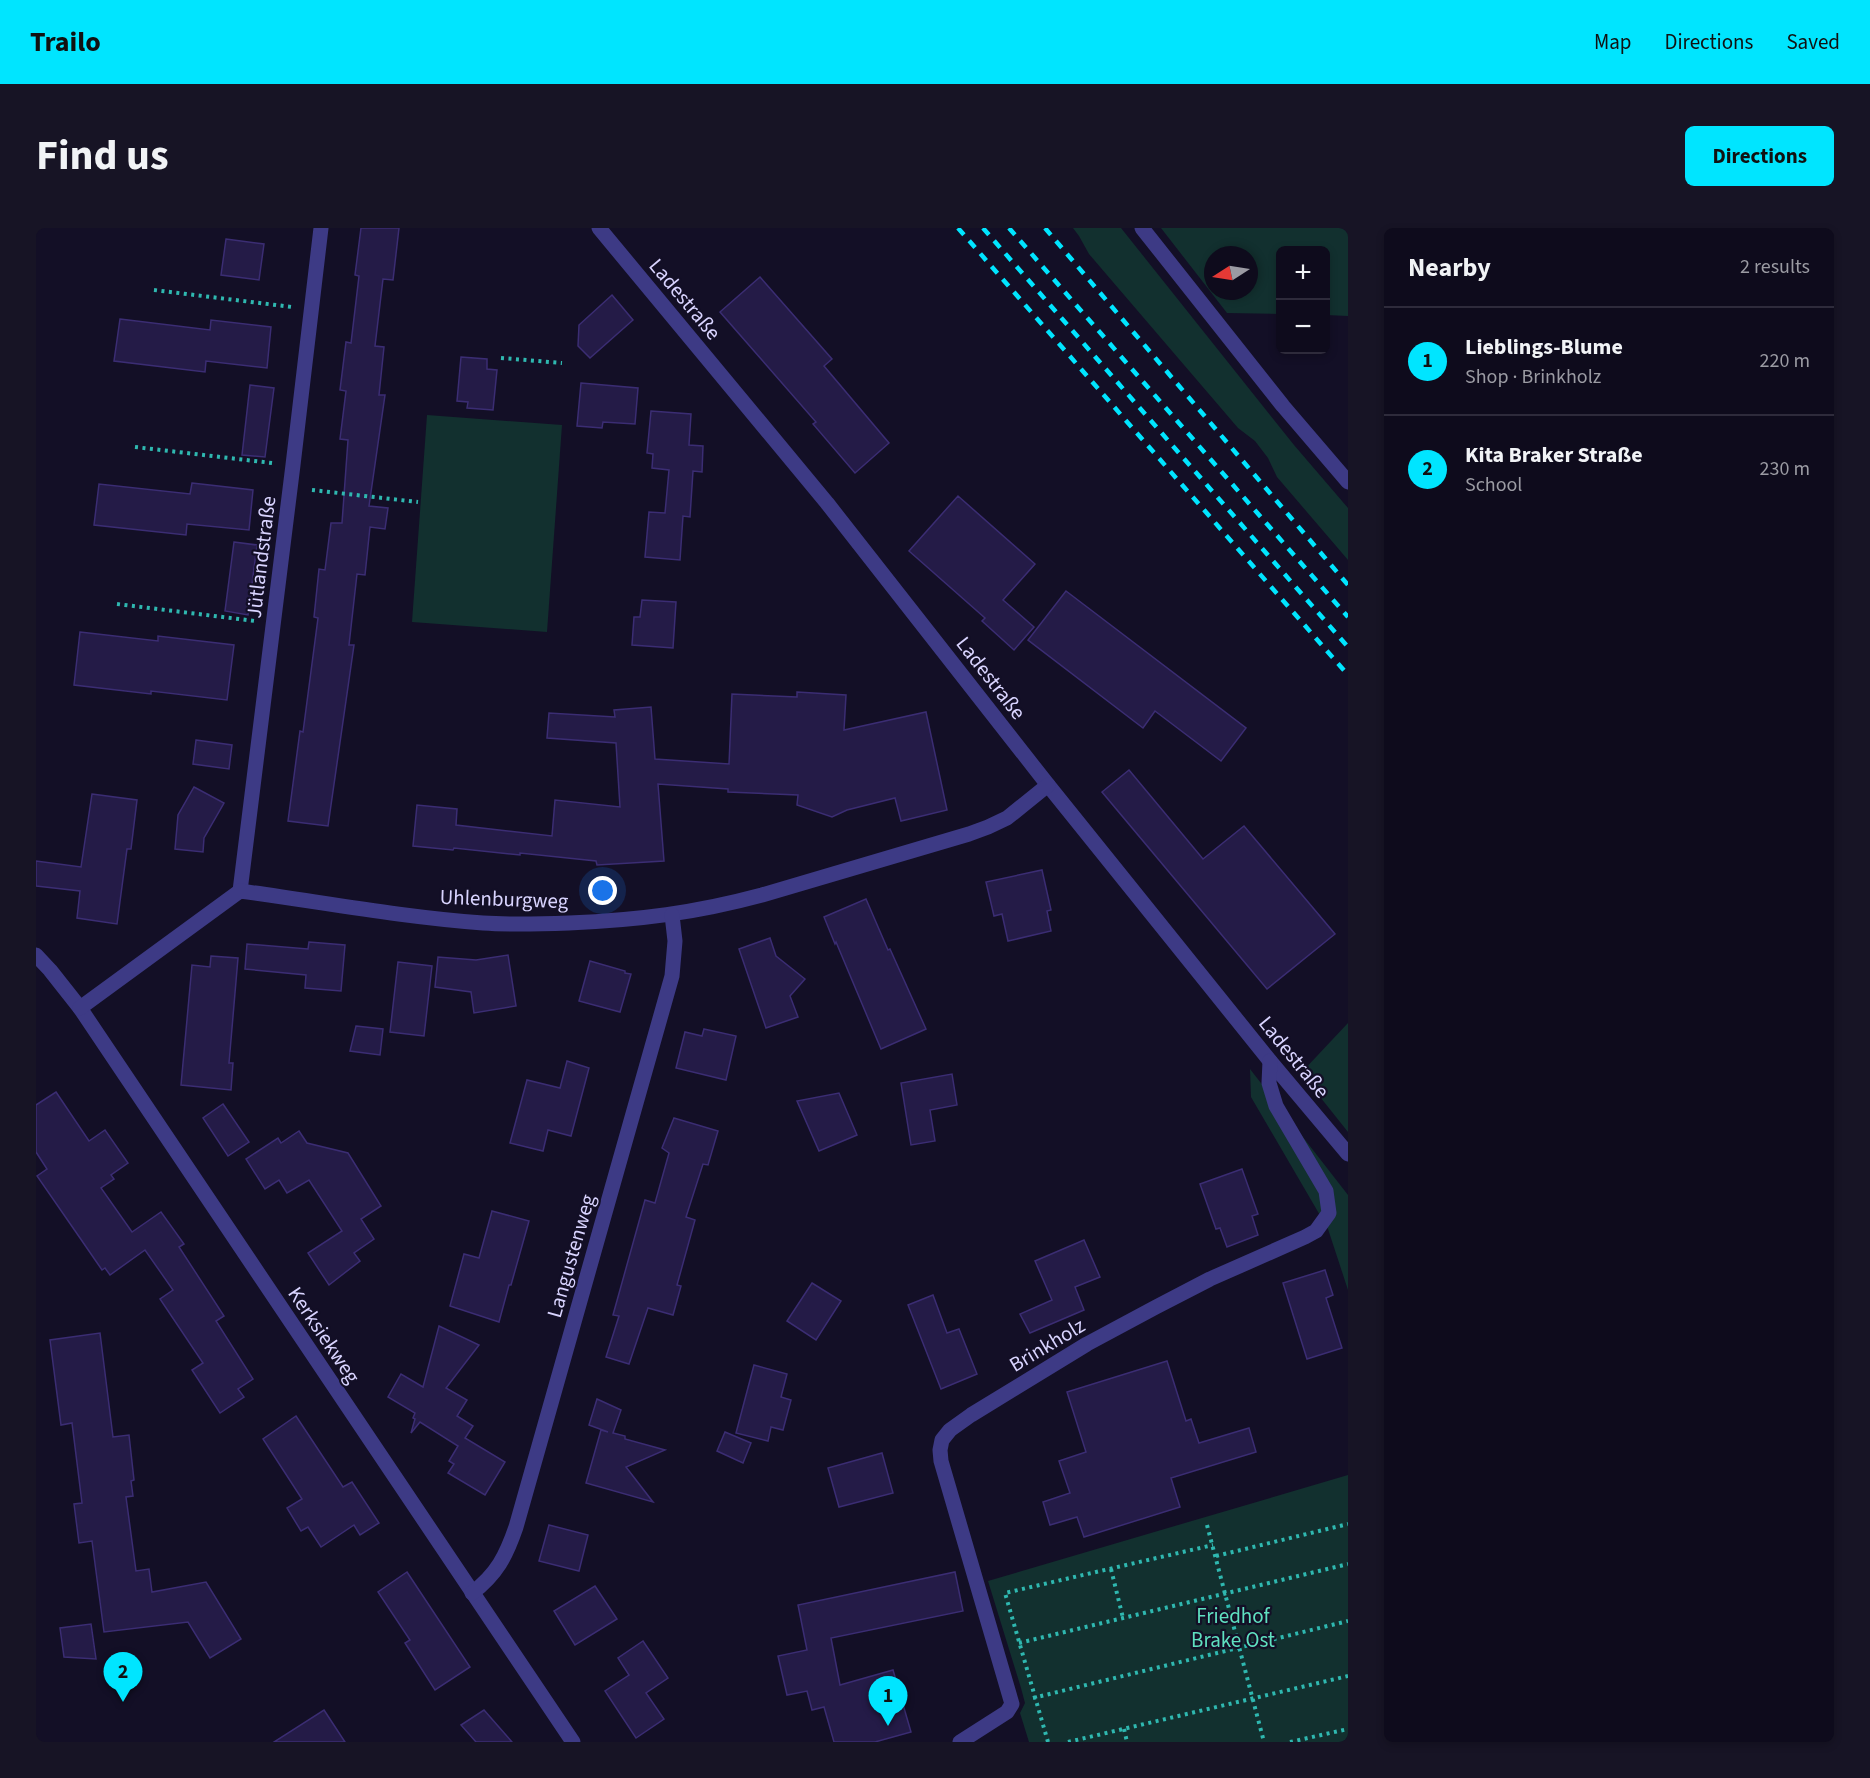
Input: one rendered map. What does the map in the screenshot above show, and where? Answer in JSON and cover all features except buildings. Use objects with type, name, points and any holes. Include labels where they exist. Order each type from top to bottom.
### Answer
[{"type":"street","name":"Jütlandstraße","points":[[240,891],[321,228]]},
{"type":"street","name":"Ladestraße","points":[[599,228],[827,503],[1048,785],[1270,1061],[1348,1154]]},
{"type":"street","points":[[1142,228],[1283,406],[1348,482]]},
{"type":"street","name":"Uhlenburgweg","points":[[240,891],[485,923],[597,922],[672,915],[762,895],[988,827],[1007,818],[1048,785]]},
{"type":"street","points":[[80,1008],[240,891]]},
{"type":"street","name":"Langustenweg","points":[[472,1593],[487,1582],[500,1566],[519,1515],[672,976],[675,941],[672,915]]},
{"type":"street","name":"Kerksiekweg","points":[[36,955],[80,1008],[573,1742]]},
{"type":"street","name":"Brinkholz","points":[[1012,1704],[941,1461],[942,1440],[950,1430],[971,1415],[1088,1344],[1210,1279],[1316,1231],[1329,1213],[1326,1191],[1276,1106],[1269,1083],[1270,1061]]},
{"type":"street","points":[[960,1742],[1007,1712],[1012,1704]]},
{"type":"path","points":[[154,290],[311,309]]},
{"type":"path","points":[[501,358],[562,363]]},
{"type":"path","points":[[135,447],[293,465]]},
{"type":"path","points":[[291,488],[418,502]]},
{"type":"path","points":[[117,604],[273,623]]},
{"type":"path","points":[[1216,1556],[1348,1524]]},
{"type":"path","points":[[1207,1525],[1264,1742]]},
{"type":"path","points":[[1048,1742],[1005,1593],[1213,1545]]},
{"type":"path","points":[[1019,1643],[1348,1564]]},
{"type":"path","points":[[1110,1569],[1123,1618]]},
{"type":"path","points":[[1012,1704],[1348,1621]]},
{"type":"path","points":[[1068,1742],[1348,1676]]},
{"type":"path","points":[[1124,1729],[1127,1742]]},
{"type":"path","points":[[1290,1742],[1348,1729]]},
{"type":"green space","points":[[1073,228],[1121,228],[1294,445],[1348,508],[1348,560],[1277,477],[1268,458],[1255,441],[1238,428],[1089,254]]},
{"type":"green space","points":[[1161,228],[1348,228],[1348,316],[1330,315],[1330,246],[1276,246],[1276,314],[1227,313],[1217,300],[1258,300],[1258,246],[1204,246],[1204,283]]},
{"type":"green space","points":[[427,415],[562,425],[547,632],[412,622]]},
{"type":"green space","points":[[1348,1023],[1348,1132],[1301,1073]]},
{"type":"green space","points":[[1250,1069],[1348,1195],[1348,1290],[1328,1229],[1251,1097]]},
{"type":"green space","name":"Friedhof Brake Ost","points":[[1348,1475],[1348,1742],[1029,1742],[1020,1713],[1025,1703],[988,1581]]},
{"type":"railway","points":[[958,228],[1348,675]]},
{"type":"railway","points":[[983,228],[1348,647]]},
{"type":"railway","points":[[1009,228],[1348,617]]},
{"type":"railway","points":[[1045,228],[1348,585]]},
{"type":"place","name":"Kita Braker Straße","points":[[123,1702]]},
{"type":"place","name":"Lieblings-Blume","points":[[888,1726]]}]
